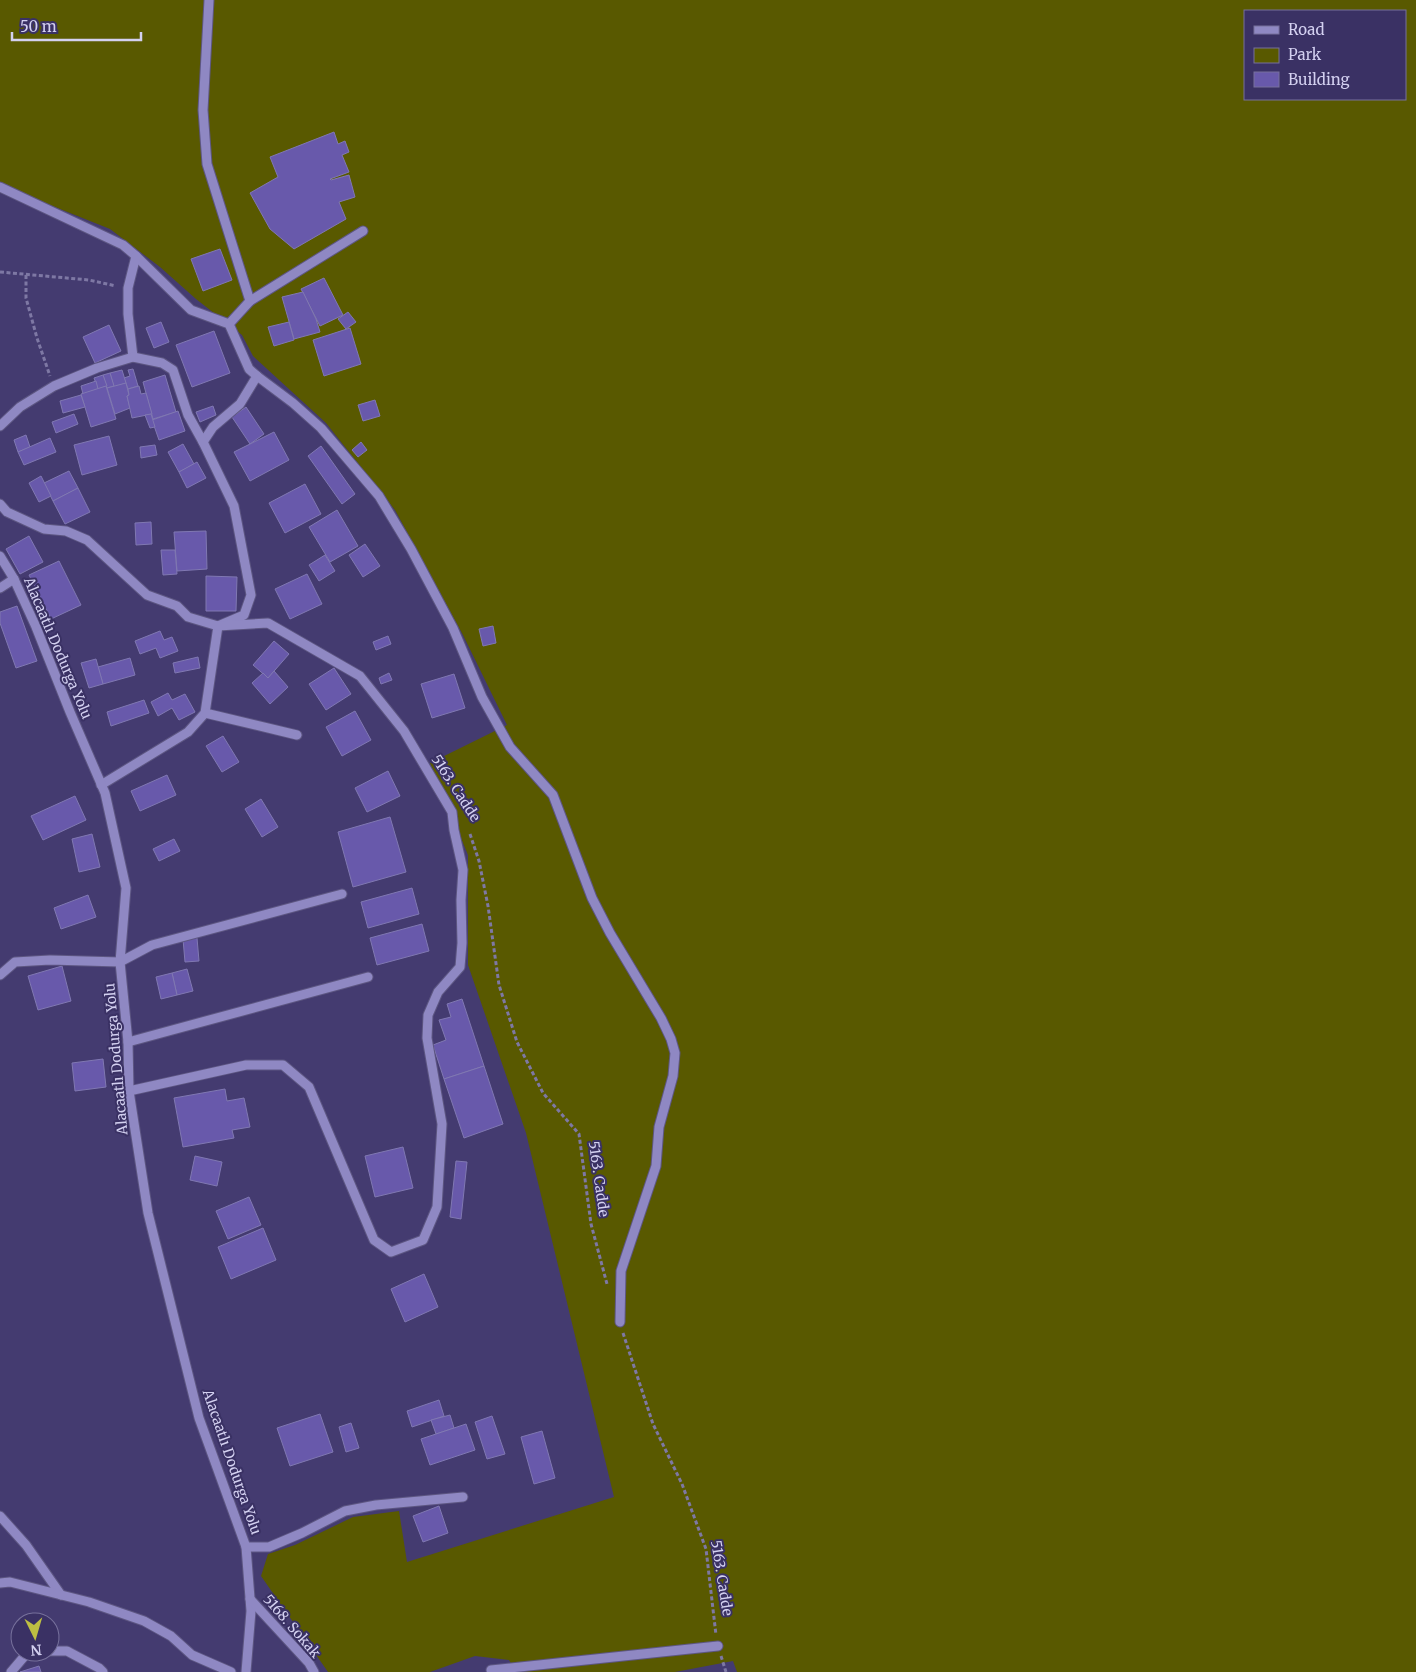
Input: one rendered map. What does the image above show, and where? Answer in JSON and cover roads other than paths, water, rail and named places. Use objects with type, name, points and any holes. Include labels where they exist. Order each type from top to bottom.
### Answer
[{"type":"street","points":[[209,0],[204,110],[207,164],[250,301]]},
{"type":"street","points":[[0,187],[124,245],[191,310],[229,324],[249,369],[293,403],[321,428],[379,496],[411,549],[453,628],[482,697],[510,747],[553,795],[592,898],[610,933],[661,1018],[675,1053],[673,1076],[659,1127],[656,1166],[621,1271],[620,1322]]},
{"type":"street","points":[[229,324],[250,301],[363,231]]},
{"type":"street","points":[[133,357],[128,314],[128,288],[136,256]]},
{"type":"street","points":[[0,426],[20,407],[54,386],[97,368],[133,357],[162,363],[173,370],[188,415],[234,506],[251,595],[244,615],[218,626],[188,617],[176,606],[148,595],[87,540],[66,531],[44,529],[8,512],[0,504]]},
{"type":"street","points":[[203,442],[213,427],[240,404],[257,376]]},
{"type":"street","name":"Alacaatlı Dodurga Yolu","points":[[0,556],[14,579],[36,627],[105,793],[126,888],[120,962],[128,1042],[129,1091],[148,1213],[197,1408],[246,1547],[251,1612],[246,1672]]},
{"type":"street","points":[[0,588],[14,579]]},
{"type":"street","name":"5163. Cadde","points":[[129,1091],[246,1065],[283,1065],[309,1087],[374,1240],[391,1252],[423,1240],[437,1207],[442,1124],[428,1038],[428,1014],[438,992],[460,967],[462,943],[461,900],[463,870],[452,812],[404,731],[360,676],[268,623],[218,626]]},
{"type":"street","points":[[101,785],[188,732],[205,713],[218,626]]},
{"type":"street","points":[[205,713],[297,735]]},
{"type":"street","points":[[0,975],[15,962],[50,960],[120,962],[152,945],[342,894]]},
{"type":"street","points":[[128,1042],[368,977]]},
{"type":"street","points":[[246,1547],[268,1547],[302,1533],[345,1511],[404,1501],[463,1497]]},
{"type":"street","points":[[0,1516],[26,1545],[61,1595]]},
{"type":"street","points":[[0,1583],[10,1582],[89,1602],[144,1621],[171,1636],[192,1655],[231,1672]]},
{"type":"street","name":"5168. Sokak","points":[[250,1599],[314,1672]]},
{"type":"street","points":[[489,1671],[718,1646]]},
{"type":"street","points":[[60,1651],[67,1651],[103,1672]]},
{"type":"street","points":[[11,1672],[20,1662]]}]
